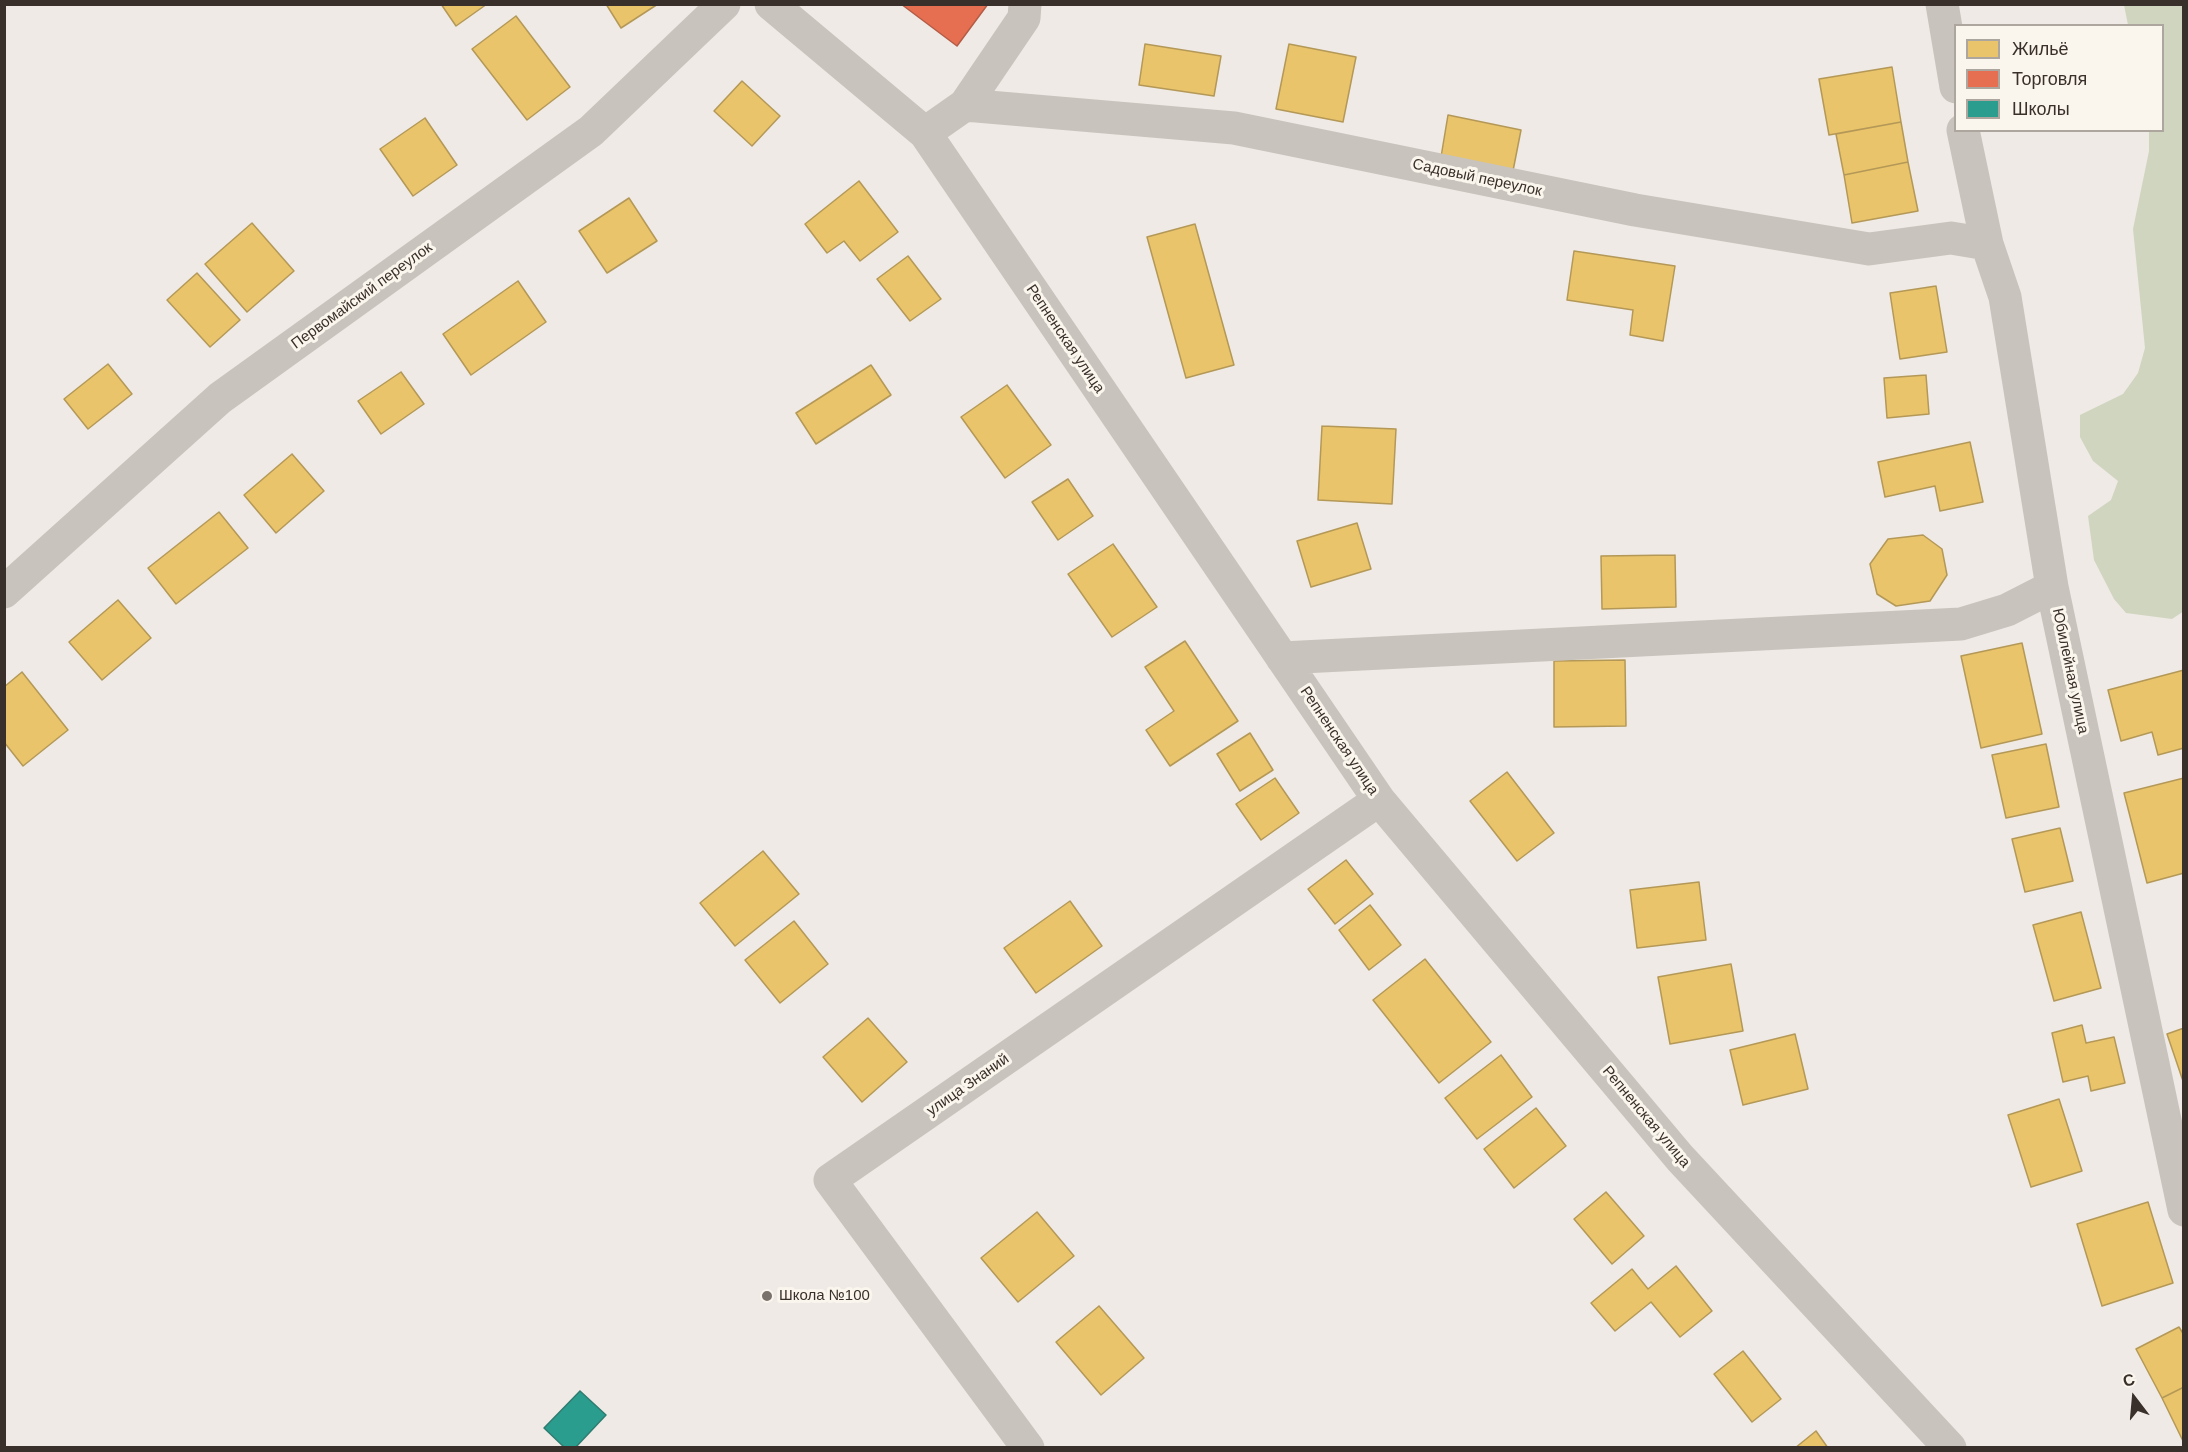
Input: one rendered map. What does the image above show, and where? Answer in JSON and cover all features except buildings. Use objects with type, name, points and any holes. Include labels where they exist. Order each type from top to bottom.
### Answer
[{"type":"street","name":"Первомайский переулок","points":[[4,592],[220,398],[591,131],[724,4]]},
{"type":"street","name":"Репненская улица","points":[[771,4],[925,133],[1379,800],[1680,1158],[1950,1448]]},
{"type":"street","points":[[925,133],[965,105],[1024,18],[1024,4]]},
{"type":"street","points":[[1942,4],[1954,75]]},
{"type":"street","name":"Садовый переулок","points":[[965,105],[1234,128],[1635,210],[1869,249],[1951,238],[1987,244]]},
{"type":"street","name":"Юбилейная улица","points":[[1964,132],[1987,244],[2005,297],[2052,587],[2184,1210]]},
{"type":"street","points":[[1282,657],[1961,624],[2007,610],[2052,587]]},
{"type":"street","name":"улица Знаний","points":[[1028,1448],[830,1180],[1379,800]]},
{"type":"green space","points":[[2124,5],[2183,5],[2184,611],[2172,619],[2126,613],[2114,599],[2094,560],[2088,516],[2111,500],[2118,481],[2093,461],[2080,437],[2080,415],[2123,394],[2138,373],[2145,348],[2133,229],[2149,151],[2149,132],[2164,132],[2164,24],[2128,24]]},
{"type":"place","name":"Школа №100","points":[[767,1296]]}]
